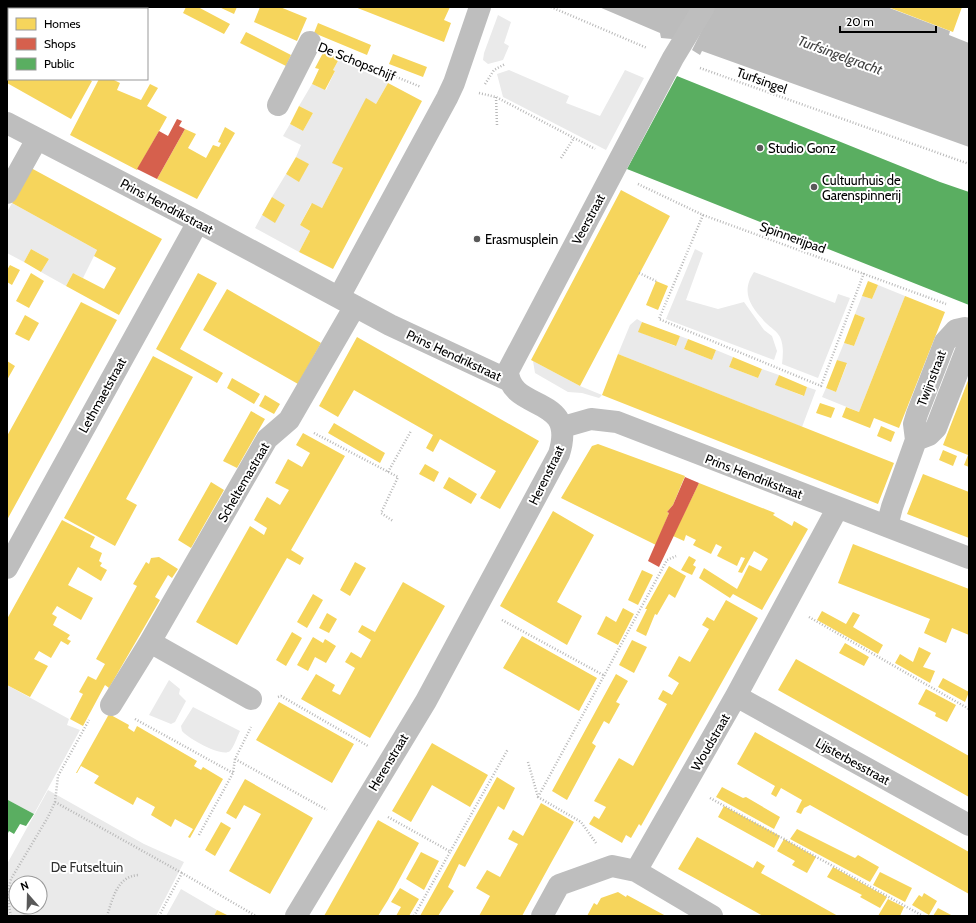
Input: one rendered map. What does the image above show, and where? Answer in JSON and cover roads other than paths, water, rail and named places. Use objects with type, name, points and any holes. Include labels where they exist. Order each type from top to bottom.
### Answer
[{"type":"street","points":[[347,302],[451,90],[480,7]]},
{"type":"street","name":"Veerstraat","points":[[510,381],[508,371],[510,367],[676,52],[704,7]]},
{"type":"street","name":"De Schopschijf","points":[[278,106],[310,42]]},
{"type":"street","name":"Prins Hendrikstraat","points":[[7,123],[198,222],[390,325],[510,381],[518,392],[556,416],[563,427],[591,419],[617,422],[969,558]]},
{"type":"street","points":[[7,193],[37,139]]},
{"type":"street","name":"Lethmaetstraat","points":[[7,568],[198,222]]},
{"type":"street","name":"Scheltemastraat","points":[[111,706],[150,642],[267,439],[289,420],[347,302]]},
{"type":"street","name":"Twijnstraat","points":[[887,526],[892,507],[916,440],[929,435],[936,428],[968,331]]},
{"type":"street","name":"Herenstraat","points":[[296,916],[426,701],[558,454],[563,440],[563,427]]},
{"type":"street","name":"Woudstraat","points":[[636,871],[736,696],[838,508]]},
{"type":"street","points":[[150,642],[251,699]]},
{"type":"street","name":"Lijsterbesstraat","points":[[736,696],[969,825]]},
{"type":"street","points":[[542,916],[559,885],[612,866],[636,871],[712,916]]},
{"type":"water","name":"Turfsingelgracht","points":[[599,7],[887,7],[950,31],[949,35],[969,43],[969,147],[702,51],[700,55],[692,50],[706,22],[672,39],[661,38],[660,33]]},
{"type":"place","name":"Studio Gonz","points":[[760,148]]},
{"type":"place","name":"Cultuurhuis de Garenspinnerij","points":[[814,187]]},
{"type":"place","name":"Erasmusplein","points":[[477,239]]},
{"type":"park label","name":"De Futseltuin","points":[[87,867]]}]
